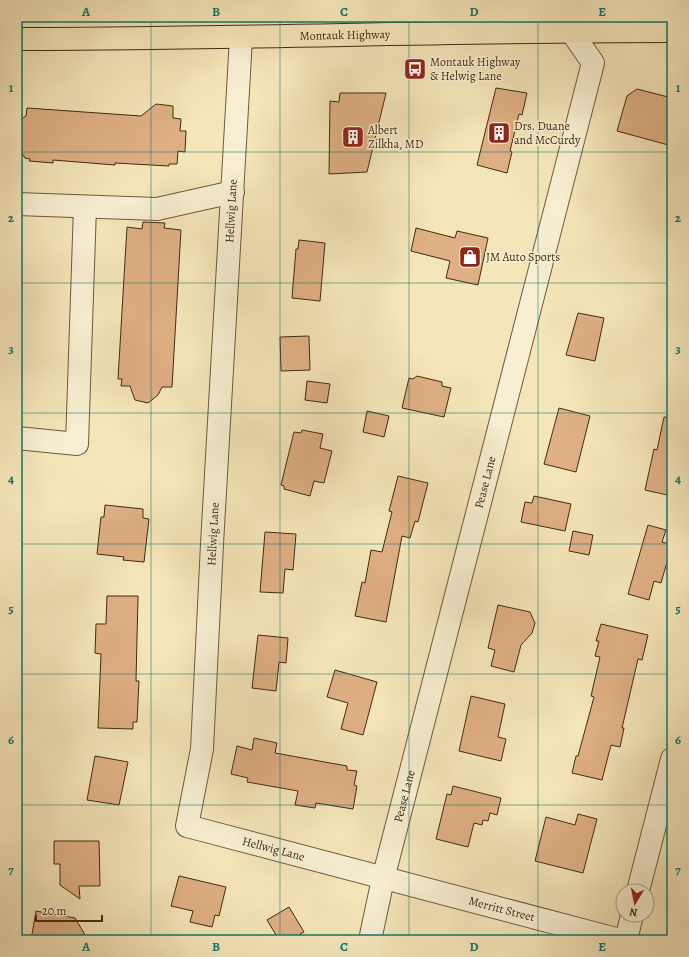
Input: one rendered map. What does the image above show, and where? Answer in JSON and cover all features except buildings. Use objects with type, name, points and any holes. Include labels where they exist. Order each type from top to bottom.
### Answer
[{"type":"main road","name":"Montauk Highway","points":[[17,39],[241,38],[568,24],[672,31]]},
{"type":"street","name":"Pease Lane","points":[[370,940],[383,879],[593,63],[568,24]]},
{"type":"street","name":"Hellwig Lane","points":[[241,38],[212,544],[202,748],[187,826],[383,879]]},
{"type":"street","points":[[17,204],[157,209],[232,192]]},
{"type":"street","points":[[17,438],[77,444],[85,207]]},
{"type":"street","points":[[640,883],[672,759]]},
{"type":"street","name":"Merritt Street","points":[[383,879],[620,940]]},
{"type":"street","points":[[626,940],[630,923]]},
{"type":"place","name":"Montauk Highway & Helwig Lane","points":[[415,69]]},
{"type":"place","name":"Drs. Duane and McCurdy","points":[[499,133]]},
{"type":"place","name":"Albert Zilkha, MD","points":[[353,137]]},
{"type":"place","name":"JM Auto Sports","points":[[470,257]]}]
